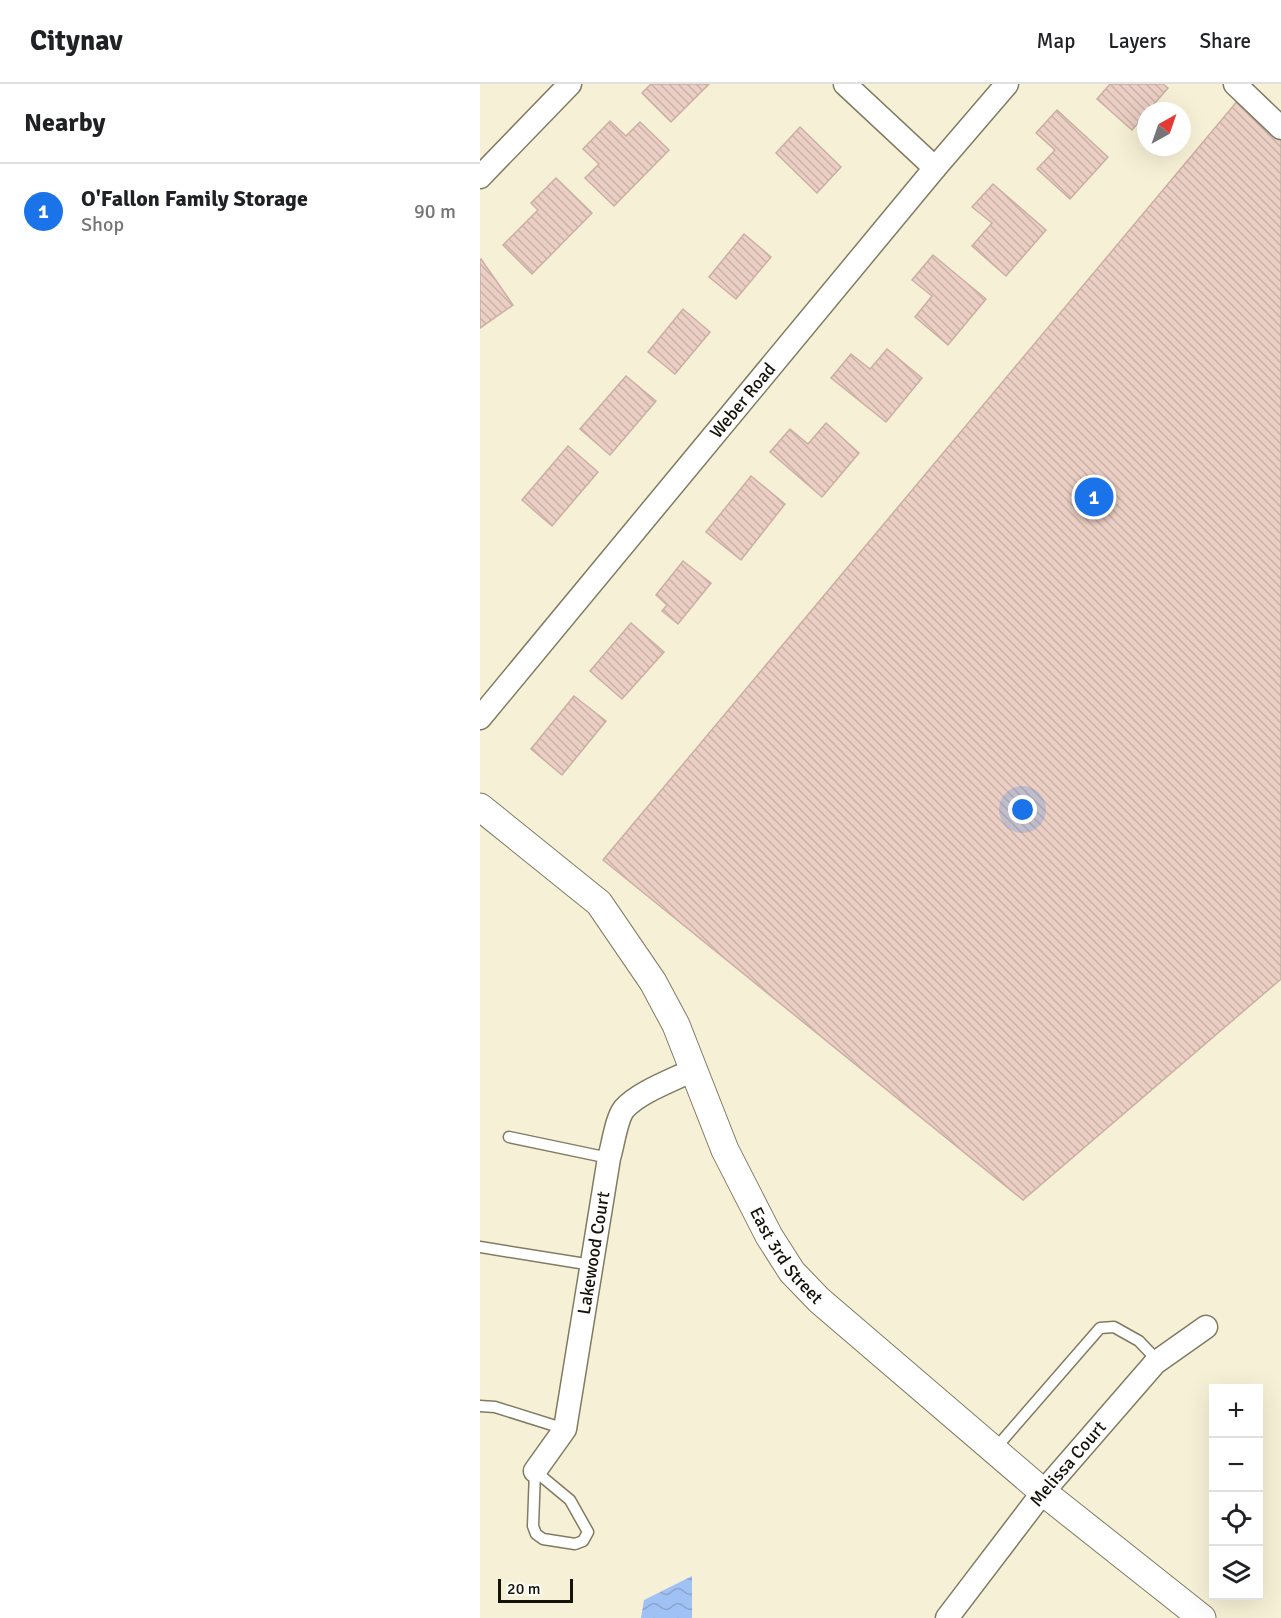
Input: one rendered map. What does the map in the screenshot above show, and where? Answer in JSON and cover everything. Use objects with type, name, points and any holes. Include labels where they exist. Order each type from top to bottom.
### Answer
[{"type":"street","points":[[480,177],[570,84]]},
{"type":"street","points":[[845,84],[935,168]]},
{"type":"street","name":"Weber Road","points":[[480,718],[1007,84]]},
{"type":"street","points":[[1235,84],[1281,128]]},
{"type":"street","name":"East 3rd Street","points":[[480,807],[599,903],[653,982],[676,1025],[725,1150],[769,1236],[792,1272],[819,1300],[994,1450],[1202,1618]]},
{"type":"street","name":"Lakewood Court","points":[[535,1471],[565,1429],[609,1158],[623,1110],[654,1088],[693,1070]]},
{"type":"street","name":"Melissa Court","points":[[947,1618],[1043,1491],[1158,1361],[1206,1327]]},
{"type":"lane","points":[[509,1137],[609,1158]]},
{"type":"lane","points":[[480,1247],[592,1265]]},
{"type":"lane","points":[[994,1450],[1100,1328],[1114,1327],[1139,1341],[1158,1361]]},
{"type":"lane","points":[[480,1406],[495,1407],[565,1429]]},
{"type":"lane","points":[[535,1471],[570,1500],[588,1532],[583,1541],[575,1544],[543,1539],[536,1534],[533,1526],[535,1471]]},
{"type":"water","points":[[692,1576],[692,1618],[641,1618],[644,1600]]},
{"type":"building","points":[[651,84],[709,84],[671,122],[642,93]]},
{"type":"building","points":[[1110,84],[1163,84],[1168,88],[1156,102],[1137,102],[1137,124],[1132,130],[1097,99]]},
{"type":"building","points":[[1239,99],[1281,134],[1281,979],[1023,1200],[603,860]]},
{"type":"building","points":[[1057,110],[1108,157],[1070,199],[1037,169],[1055,150],[1036,133]]},
{"type":"building","points":[[610,121],[626,136],[640,122],[669,150],[614,206],[585,178],[599,164],[583,149]]},
{"type":"building","points":[[800,127],[841,167],[817,193],[776,153]]},
{"type":"building","points":[[556,178],[592,213],[532,274],[503,245],[538,210],[531,203]]},
{"type":"building","points":[[993,184],[1046,230],[1006,276],[972,246],[992,223],[972,207]]},
{"type":"building","points":[[744,234],[771,257],[736,299],[709,277]]},
{"type":"building","points":[[933,255],[986,299],[948,345],[915,317],[932,296],[912,280]]},
{"type":"building","points":[[480,260],[513,305],[480,328]]},
{"type":"building","points":[[683,309],[710,332],[675,374],[648,352]]},
{"type":"building","points":[[887,349],[922,378],[886,422],[831,378],[851,354],[870,369]]},
{"type":"building","points":[[626,376],[656,401],[610,455],[580,429]]},
{"type":"building","points":[[826,423],[859,453],[822,497],[770,452],[790,429],[808,444]]},
{"type":"building","points":[[568,446],[598,472],[552,526],[522,500]]},
{"type":"building","points":[[751,476],[785,504],[741,560],[706,532]]},
{"type":"building","points":[[683,561],[711,583],[678,624],[662,611],[667,605],[656,595]]},
{"type":"building","points":[[631,623],[664,652],[622,699],[590,671]]},
{"type":"building","points":[[574,696],[606,721],[562,775],[531,749]]},
{"type":"place","name":"O'Fallon Family Storage","points":[[1094,497]]}]
